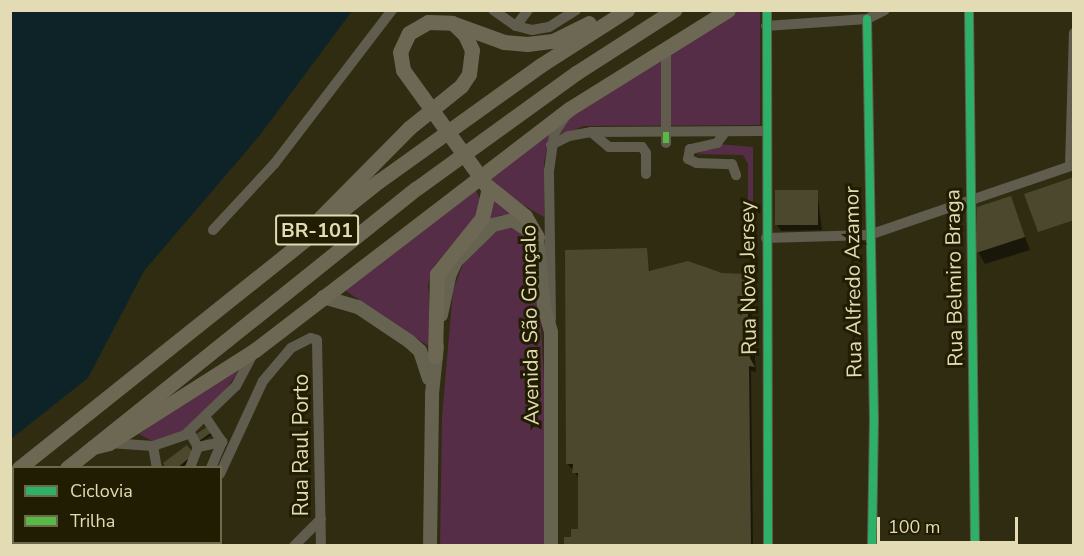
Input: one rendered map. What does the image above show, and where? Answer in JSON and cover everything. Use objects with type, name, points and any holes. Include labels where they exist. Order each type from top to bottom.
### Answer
[{"type":"highway","points":[[537,237],[525,216],[487,187],[421,97],[403,70],[404,41],[428,22],[452,23],[504,42],[541,43],[568,34],[610,10]]},
{"type":"highway","name":"BR-101","points":[[21,466],[292,249],[485,104],[627,10]]},
{"type":"highway","name":"BR-101","points":[[70,466],[417,188],[576,73],[674,10]]},
{"type":"highway","points":[[93,447],[109,443],[255,350],[569,109],[728,10]]},
{"type":"highway","points":[[292,249],[409,128],[461,86],[471,68],[472,50],[465,34],[452,23]]},
{"type":"highway","points":[[435,356],[437,274],[482,218],[487,187]]},
{"type":"main road","points":[[430,546],[432,394],[435,356],[448,276],[474,241],[504,221],[522,223],[537,237],[544,306],[551,332]]},
{"type":"main road","points":[[323,297],[358,307],[409,341],[425,363],[432,394]]},
{"type":"main road","name":"Avenida São Gonçalo","points":[[551,332],[551,546]]},
{"type":"street","points":[[213,230],[275,163],[392,10]]},
{"type":"street","points":[[493,10],[516,26],[541,29],[576,10]]},
{"type":"street","points":[[516,26],[528,10]]},
{"type":"street","name":"Rua Nova Jersey","points":[[767,10],[764,132],[768,546]]},
{"type":"street","points":[[816,10],[822,22]]},
{"type":"street","points":[[766,26],[867,19],[885,10]]},
{"type":"street","name":"Rua Belmiro Braga","points":[[969,10],[975,546]]},
{"type":"street","name":"Rua Alfredo Azamor","points":[[867,19],[874,419],[872,546]]},
{"type":"street","points":[[766,238],[869,235],[1072,166],[1074,33]]},
{"type":"street","points":[[666,49],[666,138]]},
{"type":"street","name":"Avenida São Gonçalo","points":[[551,332],[552,145],[569,109]]},
{"type":"street","points":[[552,145],[568,136],[591,132],[666,138],[725,132],[764,132]]},
{"type":"street","points":[[591,132],[602,146],[642,147],[646,153],[646,174]]},
{"type":"street","points":[[725,132],[717,143],[690,149],[687,159],[697,164],[732,164],[736,174]]},
{"type":"street","name":"Rua Raul Porto","points":[[258,390],[291,348],[311,338],[320,344],[321,546]]},
{"type":"street","points":[[109,443],[150,445],[168,443],[189,431],[206,418],[236,386],[255,350]]},
{"type":"street","points":[[222,470],[258,390],[236,386]]},
{"type":"street","points":[[206,418],[222,442]]},
{"type":"street","points":[[189,431],[198,447]]},
{"type":"street","points":[[198,447],[222,442]]},
{"type":"street","points":[[212,466],[222,442]]},
{"type":"street","points":[[150,445],[150,466]]},
{"type":"street","points":[[150,445],[156,466]]},
{"type":"street","points":[[191,466],[198,447]]},
{"type":"street","points":[[298,545],[321,519]]},
{"type":"shaded area","points":[[739,11],[760,11],[760,125],[584,126],[560,135],[573,113]]},
{"type":"shaded area","points":[[552,128],[544,162],[544,217],[499,191],[488,179]]},
{"type":"shaded area","points":[[719,144],[753,147],[753,229],[748,229],[748,164],[743,155],[697,154]]},
{"type":"shaded area","points":[[475,187],[480,200],[477,215],[434,266],[428,285],[433,349],[343,289]]},
{"type":"shaded area","points":[[491,196],[515,216],[502,215],[485,221]]},
{"type":"shaded area","points":[[513,224],[533,236],[538,275],[545,396],[544,545],[440,546],[442,417],[453,290],[465,259],[503,226]]},
{"type":"shaded area","points":[[244,363],[215,405],[178,437],[154,442],[139,434]]},
{"type":"water","points":[[11,10],[352,11],[260,135],[144,271],[88,378],[11,439]]},
{"type":"building","points":[[1074,177],[1074,220],[1038,232],[1024,194]]},
{"type":"building","points":[[775,190],[818,190],[818,225],[775,225]]},
{"type":"building","points":[[1011,196],[1025,237],[976,253],[977,207]]},
{"type":"building","points":[[647,248],[649,271],[688,261],[722,273],[746,274],[750,358],[755,367],[749,366],[751,546],[564,546],[564,537],[571,537],[571,529],[578,529],[578,473],[572,473],[573,464],[566,464],[565,250]]},
{"type":"building","points":[[210,425],[214,431],[198,441],[194,436]]},
{"type":"building","points":[[187,445],[194,454],[179,466],[165,466],[163,463]]},
{"type":"marked path","points":[[666,132],[666,143]]},
{"type":"cycle path","points":[[767,10],[768,546]]},
{"type":"cycle path","points":[[969,10],[975,546]]},
{"type":"cycle path","points":[[867,19],[874,419],[872,546]]}]
